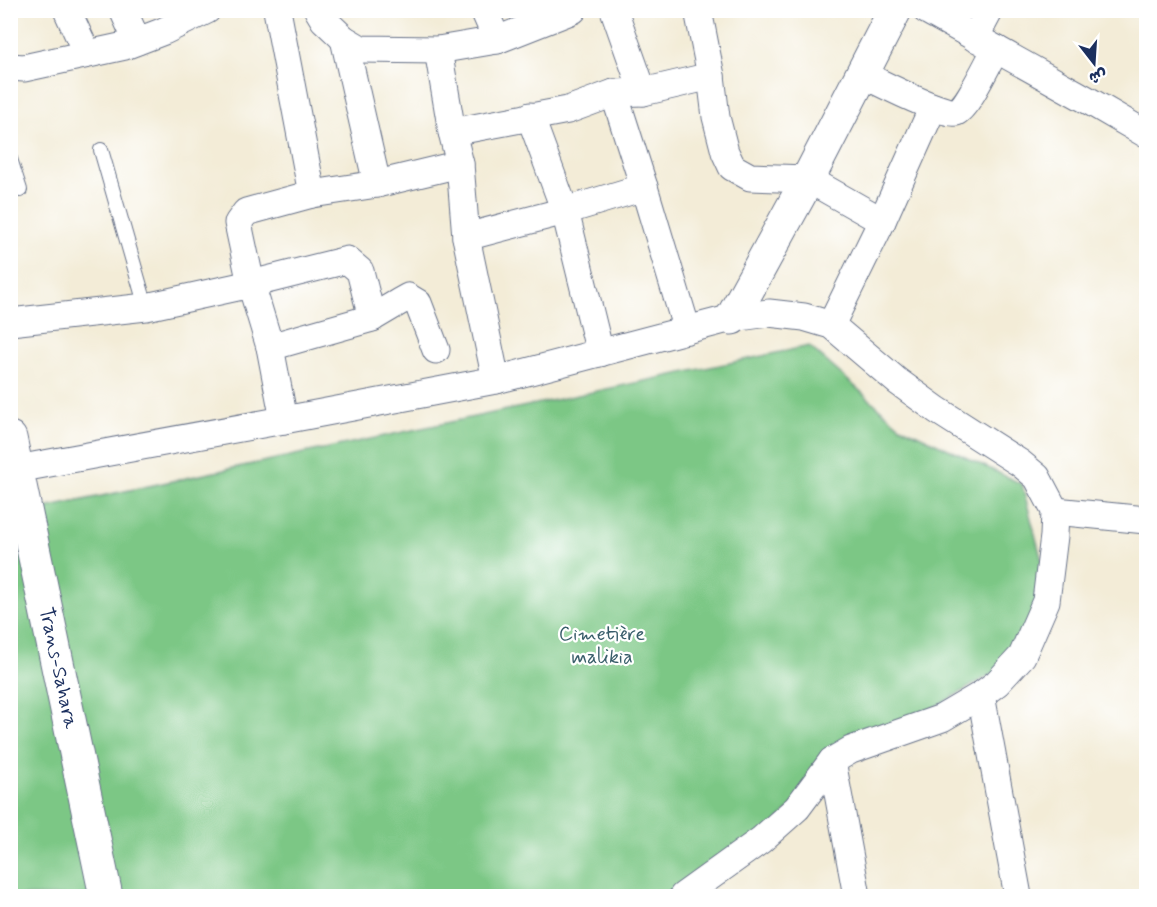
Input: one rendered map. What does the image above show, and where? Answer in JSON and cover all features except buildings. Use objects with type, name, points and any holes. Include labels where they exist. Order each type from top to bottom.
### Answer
[{"type":"main road","points":[[732,318],[808,179],[894,10]]},
{"type":"main road","name":"Trans-Sahara","points":[[14,454],[106,897]]},
{"type":"street","points":[[67,10],[87,54]]},
{"type":"street","points":[[123,10],[137,41]]},
{"type":"street","points":[[10,67],[24,68],[125,46],[164,31],[207,10]]},
{"type":"street","points":[[277,10],[312,194]]},
{"type":"street","points":[[318,10],[324,20],[344,39],[361,49],[438,50],[497,40],[573,10]]},
{"type":"street","points":[[484,10],[497,40]]},
{"type":"street","points":[[614,10],[643,92]]},
{"type":"street","points":[[698,10],[711,76],[716,117],[725,152],[732,167],[750,177],[808,179],[882,221]]},
{"type":"street","points":[[926,10],[1146,134]]},
{"type":"street","points":[[862,74],[933,107],[949,113],[957,112],[965,105],[985,43],[990,10]]},
{"type":"street","points":[[344,39],[377,184]]},
{"type":"street","points":[[438,50],[460,164],[465,237],[496,380]]},
{"type":"street","points":[[452,132],[568,110],[614,93],[643,92],[711,76]]},
{"type":"street","points":[[614,93],[687,330]]},
{"type":"street","points":[[831,325],[882,221],[933,107]]},
{"type":"street","points":[[530,116],[565,211],[600,353]]},
{"type":"street","points":[[284,420],[270,347],[251,284],[238,223],[246,212],[312,194],[377,184],[460,164]]},
{"type":"street","points":[[465,237],[565,211],[644,187]]},
{"type":"street","points":[[10,322],[146,307],[348,260],[360,271],[372,318]]},
{"type":"street","points":[[270,347],[372,318],[408,297],[418,303],[436,350]]},
{"type":"street","points":[[14,454],[284,420],[496,380],[732,318],[769,313],[804,317],[831,325],[905,387],[1020,463],[1037,477],[1055,512],[1046,601],[1022,656],[997,683],[942,718],[851,750],[832,761],[788,816],[761,840],[683,897]]},
{"type":"street","points":[[1055,512],[1146,520]]},
{"type":"street","points":[[981,695],[1018,897]]},
{"type":"street","points":[[832,761],[857,897]]},
{"type":"lane","points":[[101,150],[146,307]]},
{"type":"lane","points":[[10,159],[20,190]]},
{"type":"green space","name":"Cimetière malikia","points":[[809,346],[900,426],[1022,484],[1042,561],[1032,651],[833,766],[701,896],[11,896],[10,442],[26,512]]}]
